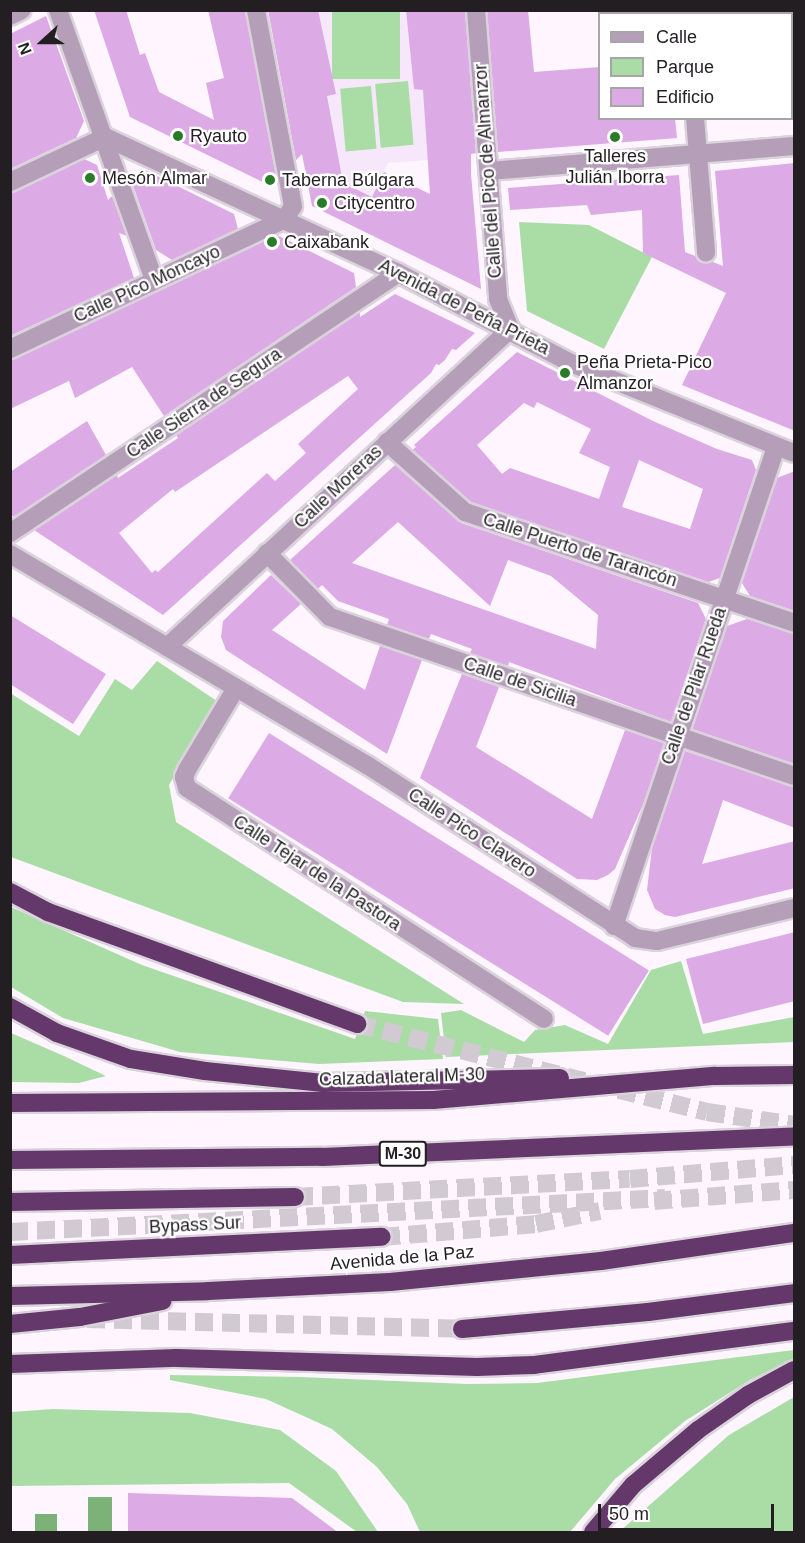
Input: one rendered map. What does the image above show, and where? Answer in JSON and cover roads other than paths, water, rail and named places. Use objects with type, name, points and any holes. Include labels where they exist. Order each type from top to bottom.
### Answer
[{"type":"highway","points":[[10,892],[48,912],[357,1024]]},
{"type":"highway","points":[[10,1007],[57,1034],[131,1059],[206,1071],[323,1083],[715,1076]]},
{"type":"highway","name":"Calzada lateral M-30","points":[[10,1103],[433,1100],[715,1076],[795,1075]]},
{"type":"highway","name":"M-30","points":[[10,1160],[322,1157],[795,1136]]},
{"type":"highway","name":"Bypass Sur","points":[[10,1202],[295,1197]]},
{"type":"highway","name":"Avenida de la Paz","points":[[10,1296],[208,1291],[390,1282],[601,1261],[795,1233]]},
{"type":"highway","name":"Bypass Sur","points":[[10,1255],[382,1237]]},
{"type":"highway","points":[[10,1324],[80,1317],[208,1291]]},
{"type":"highway","points":[[462,1329],[648,1312],[795,1293]]},
{"type":"highway","points":[[10,1364],[177,1358],[477,1367],[534,1365],[795,1331]]},
{"type":"highway","points":[[593,1533],[633,1485],[698,1430],[748,1395],[795,1370]]},
{"type":"street","points":[[10,16],[22,10]]},
{"type":"street","points":[[58,10],[154,279]]},
{"type":"street","points":[[256,10],[293,206],[285,219]]},
{"type":"street","name":"Calle del Pico de Almanzor","points":[[476,10],[498,299],[510,329]]},
{"type":"street","points":[[695,120],[706,253]]},
{"type":"street","points":[[10,182],[105,137]]},
{"type":"street","name":"Avenida de Peña Prieta","points":[[105,137],[398,273],[510,329],[571,363],[795,453]]},
{"type":"street","points":[[489,171],[795,146]]},
{"type":"street","name":"Calle Pico Moncayo","points":[[10,349],[285,219]]},
{"type":"street","name":"Calle Sierra de Segura","points":[[10,533],[398,273]]},
{"type":"street","name":"Calle Moreras","points":[[167,647],[510,329]]},
{"type":"street","name":"Calle Puerto de Tarancón","points":[[387,442],[465,512],[795,622]]},
{"type":"street","name":"Calle de Pilar Rueda","points":[[614,926],[677,734],[776,447]]},
{"type":"street","name":"Calle de Sicilia","points":[[267,553],[330,617],[795,776]]},
{"type":"street","name":"Calle Pico Clavero","points":[[10,554],[367,765],[635,938],[657,940],[795,908]]},
{"type":"street","name":"Calle Tejar de la Pastora","points":[[236,688],[187,770],[184,777],[186,788],[544,1019]]},
{"type":"tunnel","points":[[357,1024],[707,1112],[794,1125]]},
{"type":"tunnel","points":[[295,1197],[630,1179],[794,1165]]},
{"type":"tunnel","points":[[654,1201],[794,1190]]},
{"type":"tunnel","points":[[10,1232],[665,1198]]},
{"type":"tunnel","points":[[382,1237],[536,1224],[600,1211]]},
{"type":"tunnel","points":[[87,1319],[462,1329]]},
{"type":"place","name":"Ryauto","points":[[178,136]]},
{"type":"place","name":"Talleres Julián Iborra","points":[[615,137]]},
{"type":"place","name":"Mesón Almar","points":[[90,178]]},
{"type":"place","name":"Taberna Búlgara","points":[[270,180]]},
{"type":"place","name":"Citycentro","points":[[322,203]]},
{"type":"place","name":"Caixabank","points":[[272,242]]},
{"type":"place","name":"Peña Prieta-Pico Almanzor","points":[[565,373]]}]
